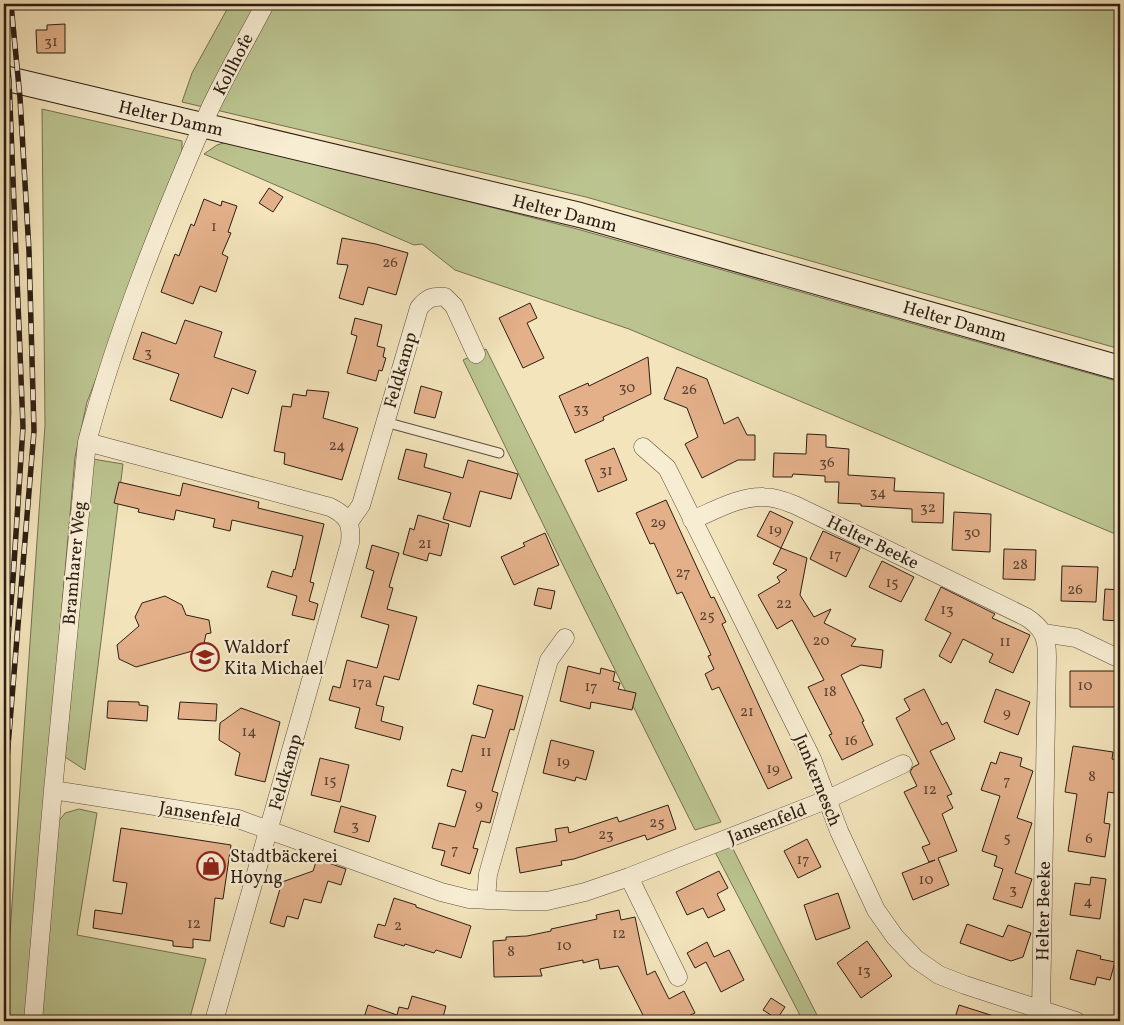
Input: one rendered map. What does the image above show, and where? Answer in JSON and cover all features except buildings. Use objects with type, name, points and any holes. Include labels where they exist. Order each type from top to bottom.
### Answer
[{"type":"street","name":"Kollhofe","points":[[203,125],[265,4]]},
{"type":"street","name":"Helter Damm","points":[[4,78],[580,215],[1120,368]]},
{"type":"street","name":"Bramharer Weg","points":[[33,1021],[53,790],[87,442],[97,406],[147,258],[203,125]]},
{"type":"street","name":"Feldkamp","points":[[214,1021],[350,543],[351,532],[349,522],[360,505],[419,308],[426,299],[436,296],[445,297],[454,306],[476,354]]},
{"type":"street","points":[[87,442],[330,507],[342,513],[349,522]]},
{"type":"street","name":"Junkernesch","points":[[643,447],[667,468],[812,759],[839,832],[876,910],[895,937],[916,960],[939,975],[1076,1021]]},
{"type":"street","name":"Helter Beeke","points":[[692,520],[739,500],[754,497],[766,497],[795,504],[1037,624],[1047,643],[1041,1010]]},
{"type":"street","points":[[1043,633],[1076,638],[1120,659]]},
{"type":"street","points":[[486,900],[488,874],[549,660],[565,638]]},
{"type":"street","name":"Jansenfeld","points":[[53,790],[238,819],[268,828],[441,892],[469,899],[547,901],[585,892],[629,877],[826,800],[903,764]]},
{"type":"street","points":[[629,877],[678,978]]},
{"type":"lane","points":[[385,422],[498,453]]},
{"type":"green space","points":[[230,4],[1120,4],[1120,349],[586,197],[182,102],[192,73]]},
{"type":"green space","points":[[42,109],[182,141],[182,158],[87,402],[75,457],[26,1021],[4,1021],[45,425]]},
{"type":"green space","points":[[230,141],[577,229],[1120,382],[1120,536],[629,329],[455,270],[422,244],[414,245],[204,154],[217,145]]},
{"type":"green space","points":[[4,344],[9,344],[11,412],[4,549]]},
{"type":"green space","points":[[486,349],[721,822],[695,830],[582,604],[463,360]]},
{"type":"green space","points":[[93,459],[123,464],[85,770],[65,757]]},
{"type":"green space","points":[[79,809],[97,813],[77,935],[206,959],[189,1021],[41,1021],[58,822],[65,813]]},
{"type":"green space","points":[[730,843],[820,1021],[803,1021],[714,850]]},
{"type":"railway","points":[[4,795],[34,431],[29,251],[20,98],[11,4]]},
{"type":"railway","points":[[4,34],[9,80],[23,427],[4,683]]},
{"type":"place","name":"Waldorf Kita Michael","points":[[205,657]]},
{"type":"place","name":"Stadtbäckerei Hoyng","points":[[211,866]]}]
